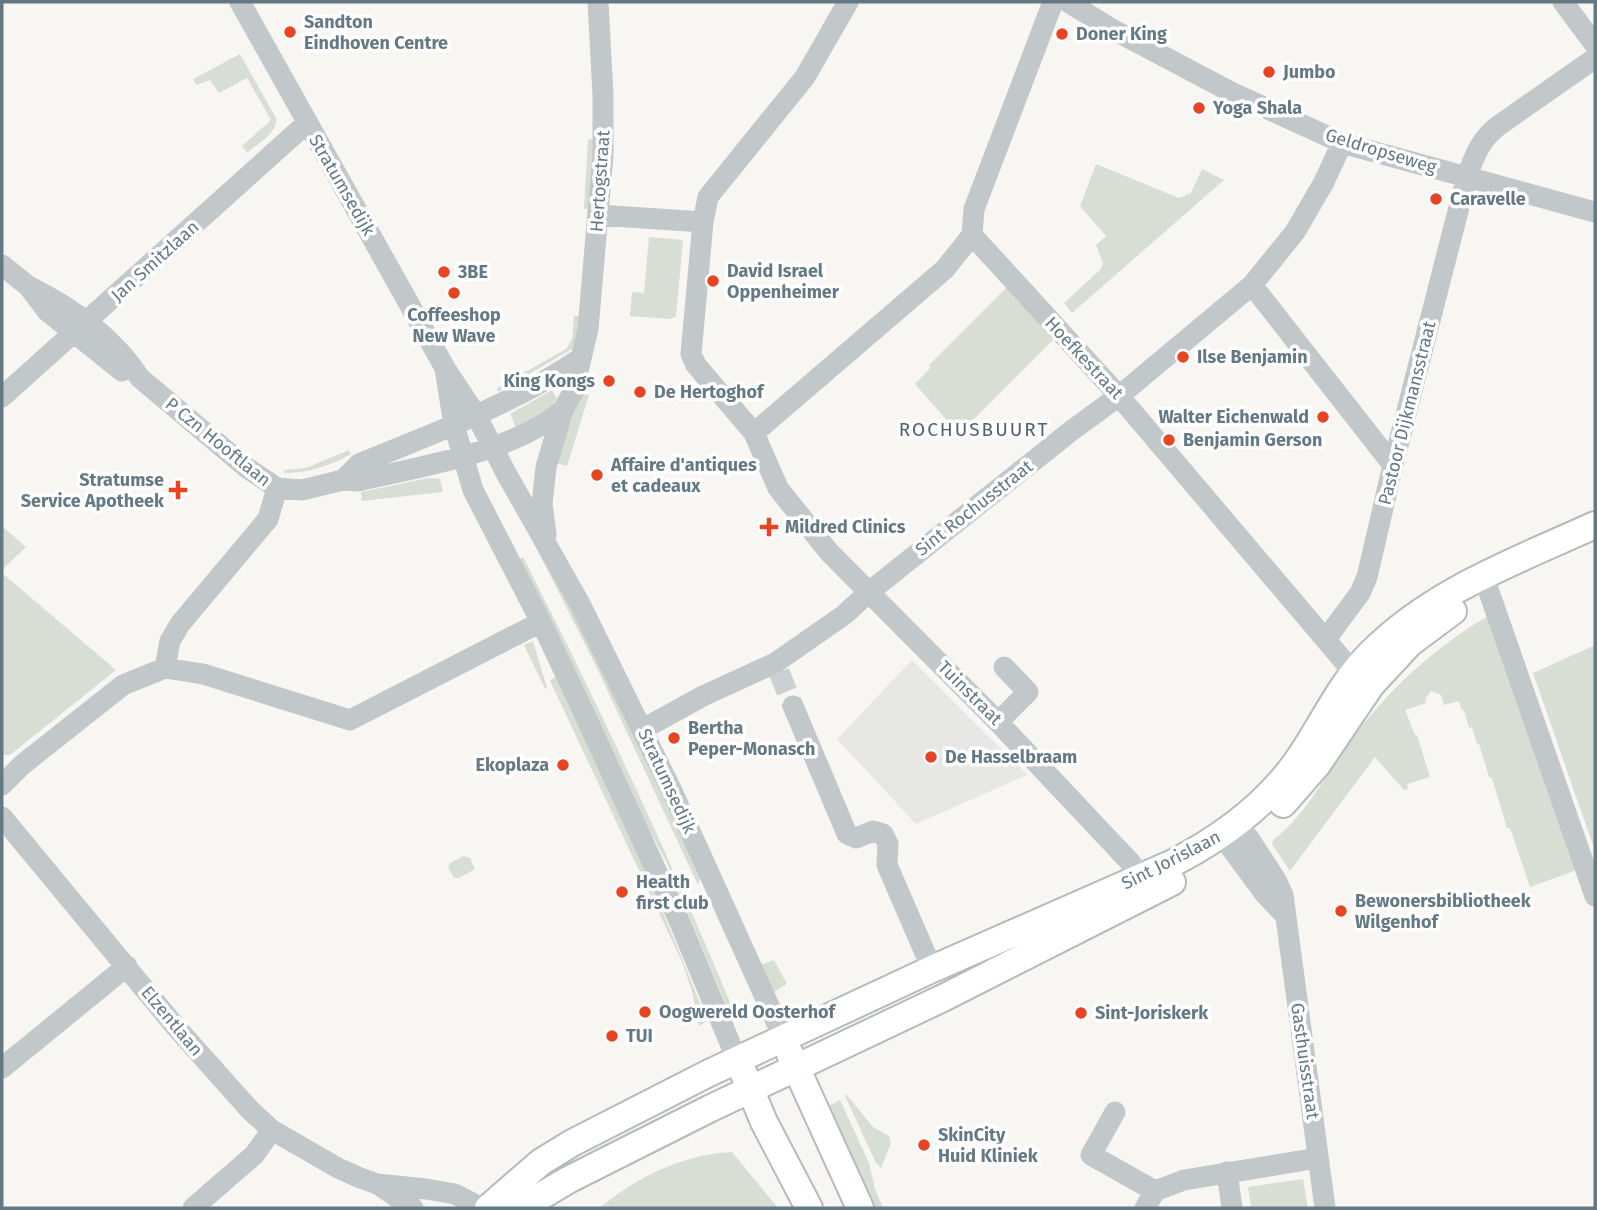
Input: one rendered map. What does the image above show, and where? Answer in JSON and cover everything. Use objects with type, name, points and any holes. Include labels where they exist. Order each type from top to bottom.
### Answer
[{"type":"main road","name":"Sint Jorislaan","points":[[1236,838],[1288,773],[1353,673],[1404,623],[1439,599],[1479,578],[1595,525]]},
{"type":"main road","name":"Sint Jorislaan","points":[[750,1089],[943,998],[1147,884],[1180,859],[1236,838],[1307,779],[1371,685],[1400,653],[1434,624],[1488,589],[1595,541]]},
{"type":"main road","name":"Sint Jorislaan","points":[[737,1060],[932,969],[1147,884]]},
{"type":"main road","name":"Stratumsedijk","points":[[784,1039],[860,1208]]},
{"type":"main road","name":"Stratumsedijk","points":[[737,1060],[764,1122],[809,1208]]},
{"type":"main road","points":[[488,1208],[541,1162],[572,1143],[737,1060]]},
{"type":"main road","points":[[521,1208],[568,1180],[750,1089]]},
{"type":"street","name":"Stratumsedijk","points":[[240,2],[444,368],[476,415],[491,446],[548,543],[643,729],[784,1039]]},
{"type":"street","name":"Hertogstraat","points":[[548,543],[542,504],[545,467],[563,410],[573,392],[588,329],[603,127],[598,2]]},
{"type":"street","name":"Tuinstraat","points":[[848,2],[814,64],[708,197],[703,222],[691,354],[696,365],[754,433],[778,488],[828,552],[999,722],[1130,862],[1147,884]]},
{"type":"street","points":[[754,433],[945,270],[972,235],[974,209],[1053,2]]},
{"type":"street","name":"Geldropseweg","points":[[1068,2],[1110,28],[1231,92],[1342,143],[1595,212]]},
{"type":"street","points":[[1563,2],[1595,45]]},
{"type":"street","name":"Pastoor Dijkmansstraat","points":[[1326,639],[1360,593],[1367,578],[1467,176],[1477,149],[1486,136],[1595,58]]},
{"type":"street","name":"Jan Smitzlaan","points":[[2,397],[307,123]]},
{"type":"street","name":"Sint Rochusstraat","points":[[643,729],[703,696],[777,667],[1071,431],[1119,396],[1252,285],[1295,232],[1324,182],[1342,143]]},
{"type":"street","points":[[598,215],[703,222]]},
{"type":"street","name":"Hoefkestraat","points":[[972,235],[1119,396],[1353,673]]},
{"type":"street","name":"P Czn Hooftlaan","points":[[2,265],[28,286],[47,312],[76,332],[119,369],[141,378],[247,468],[277,488],[302,490],[343,480],[358,481],[462,456]]},
{"type":"street","points":[[1252,285],[1393,465]]},
{"type":"street","points":[[476,415],[546,382],[581,358]]},
{"type":"street","name":"Stratumsedijk","points":[[444,368],[454,425],[473,490],[541,622],[678,918],[737,1060]]},
{"type":"street","points":[[462,456],[523,435],[563,410]]},
{"type":"street","name":"P Czn Hooftlaan","points":[[343,480],[359,464],[476,415]]},
{"type":"street","points":[[166,668],[170,641],[180,624],[268,519],[277,488]]},
{"type":"street","points":[[1488,589],[1595,896]]},
{"type":"street","points":[[2,785],[22,765],[123,685],[166,668],[203,674],[350,720],[541,622]]},
{"type":"street","points":[[999,722],[1028,692],[1004,667]]},
{"type":"street","points":[[793,706],[847,834],[856,838],[873,831],[883,834],[888,844],[887,865],[932,969]]},
{"type":"street","name":"Elzentlaan","points":[[2,817],[175,1026],[250,1110],[272,1130],[338,1168],[377,1184],[414,1208]]},
{"type":"street","name":"Gasthuisstraat","points":[[1236,838],[1265,894],[1283,913],[1325,1208]]},
{"type":"street","points":[[2,1068],[127,966]]},
{"type":"street","points":[[1115,1112],[1091,1155],[1150,1200],[1184,1180],[1318,1158]]},
{"type":"street","points":[[193,1208],[254,1155],[272,1130]]},
{"type":"street","points":[[1227,1172],[1232,1208]]},
{"type":"street","name":"Elzentlaan","points":[[377,1184],[442,1191],[455,1194],[482,1208]]},
{"type":"shaded area","points":[[240,54],[276,118],[274,129],[247,153],[242,146],[271,120],[247,78],[219,93],[210,80],[197,85],[193,79]]},
{"type":"shaded area","points":[[588,139],[595,140],[590,209],[584,209]]},
{"type":"shaded area","points":[[1096,164],[1179,198],[1191,193],[1202,169],[1224,180],[1072,313],[1064,303],[1100,270],[1103,263],[1096,245],[1106,236],[1080,206]]},
{"type":"shaded area","points":[[649,237],[683,240],[676,316],[671,319],[630,316],[632,292],[644,293]]},
{"type":"shaded area","points":[[1008,286],[1053,340],[959,434],[915,384],[930,368],[929,365]]},
{"type":"shaded area","points":[[574,316],[581,316],[575,346],[572,349],[498,392],[497,388],[566,349],[572,339]]},
{"type":"shaded area","points":[[552,390],[557,399],[548,411],[517,430],[510,414]]},
{"type":"shaded area","points":[[580,394],[589,395],[567,466],[553,462]]},
{"type":"shaded area","points":[[349,450],[351,454],[327,465],[302,472],[284,473],[284,470],[306,468]]},
{"type":"shaded area","points":[[428,478],[440,479],[443,492],[362,501],[361,492]]},
{"type":"shaded area","points":[[505,486],[624,706],[702,873],[698,885],[595,664]]},
{"type":"shaded area","points":[[2,526],[26,547],[2,570]]},
{"type":"shaded area","points":[[523,557],[606,725],[684,895],[733,1009],[729,1012],[667,863],[517,561]]},
{"type":"shaded area","points":[[2,573],[116,670],[10,755],[2,755]]},
{"type":"shaded area","points":[[1490,615],[1577,870],[1530,887],[1510,828],[1507,828],[1492,778],[1489,777],[1479,744],[1472,727],[1469,728],[1464,710],[1462,711],[1459,701],[1444,705],[1441,695],[1431,691],[1426,703],[1405,710],[1417,735],[1430,777],[1407,784],[1408,789],[1404,790],[1375,757],[1290,871],[1272,844],[1273,840],[1305,808],[1348,744],[1395,688],[1450,641]]},
{"type":"shaded area","points":[[533,641],[547,688],[545,689],[524,645]]},
{"type":"shaded area","points":[[1595,645],[1595,851],[1533,673]]},
{"type":"shaded area","name":"De Hasselbraam","points":[[912,660],[1027,775],[916,824],[837,739]]},
{"type":"shaded area","points":[[559,676],[690,977],[707,1021],[699,1026],[692,991],[682,962],[550,680]]},
{"type":"shaded area","points":[[464,856],[470,858],[475,869],[454,878],[448,867],[450,863]]},
{"type":"shaded area","points":[[774,960],[787,984],[774,992],[761,965]]},
{"type":"shaded area","points":[[846,1094],[873,1127],[889,1136],[891,1143],[881,1168],[876,1163]]},
{"type":"shaded area","points":[[840,1100],[869,1163],[883,1208],[871,1208],[826,1107]]},
{"type":"shaded area","points":[[732,1152],[778,1208],[600,1208],[629,1186],[661,1169],[696,1157]]},
{"type":"shaded area","points":[[1303,1179],[1308,1208],[1241,1208],[1251,1206],[1248,1187]]},
{"type":"tunnel","points":[[779,672],[793,706]]},
{"type":"place","name":"Sandton Eindhoven Centre","points":[[290,32]]},
{"type":"place","name":"Doner King","points":[[1062,34]]},
{"type":"place","name":"Jumbo","points":[[1269,72]]},
{"type":"place","name":"Yoga Shala","points":[[1199,108]]},
{"type":"place","name":"Caravelle","points":[[1436,199]]},
{"type":"place","name":"3BE","points":[[444,272]]},
{"type":"place","name":"David Israel Oppenheimer","points":[[713,281]]},
{"type":"place","name":"Coffeeshop New Wave","points":[[454,293]]},
{"type":"place","name":"Ilse Benjamin","points":[[1183,357]]},
{"type":"place","name":"King Kongs","points":[[609,381]]},
{"type":"place","name":"De Hertoghof","points":[[640,392]]},
{"type":"place","name":"Walter Eichenwald","points":[[1323,417]]},
{"type":"place","name":"Benjamin Gerson","points":[[1169,440]]},
{"type":"place","name":"Affaire d'antiques et cadeaux","points":[[597,475]]},
{"type":"place","name":"Stratumse Service Apotheek","points":[[178,490]]},
{"type":"place","name":"Mildred Clinics","points":[[769,527]]},
{"type":"place","name":"Bertha Peper-Monasch","points":[[674,738]]},
{"type":"place","name":"De Hasselbraam","points":[[931,757]]},
{"type":"place","name":"Ekoplaza","points":[[563,765]]},
{"type":"place","name":"Health first club","points":[[622,892]]},
{"type":"place","name":"Bewonersbibliotheek Wilgenhof","points":[[1341,911]]},
{"type":"place","name":"Oogwereld Oosterhof","points":[[645,1012]]},
{"type":"place","name":"Sint-Joriskerk","points":[[1081,1013]]},
{"type":"place","name":"TUI","points":[[612,1036]]},
{"type":"place","name":"SkinCity Huid Kliniek","points":[[924,1145]]},
{"type":"district","name":"ROCHUSBUURT","points":[[974,429]]}]
